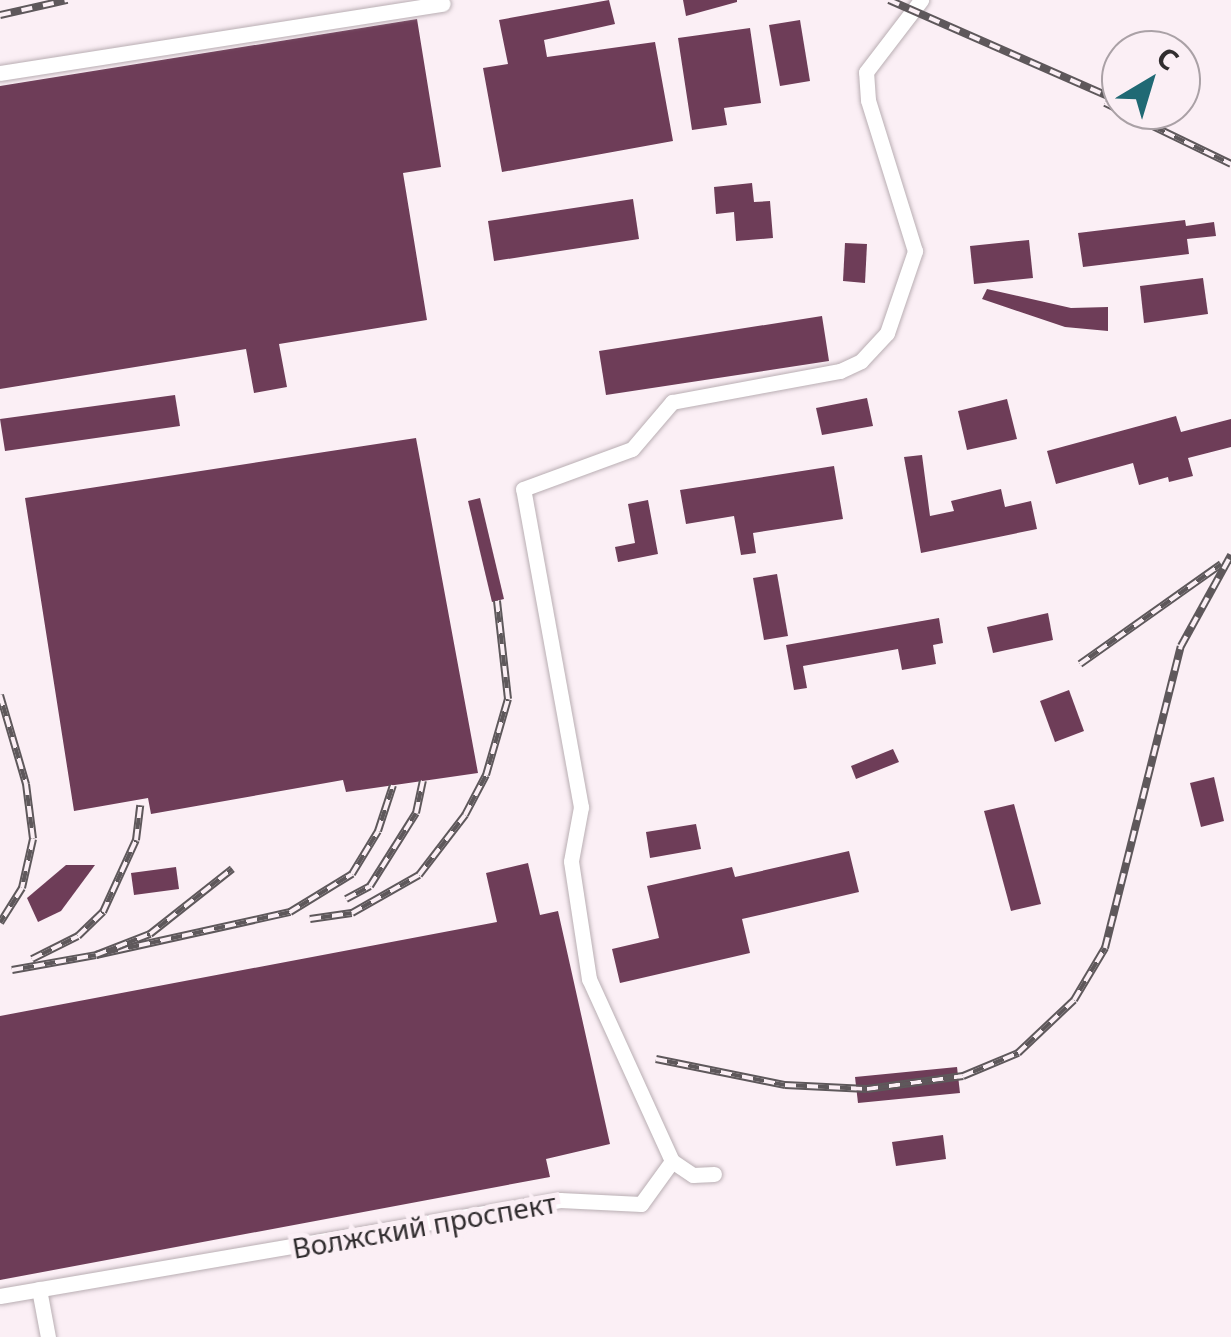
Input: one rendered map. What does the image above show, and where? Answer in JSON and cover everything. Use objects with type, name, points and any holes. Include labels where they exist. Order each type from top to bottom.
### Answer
[{"type":"street","points":[[714,1174],[693,1175],[672,1161],[589,978],[571,861],[581,807],[523,489],[632,449],[672,402],[840,370],[861,361],[886,333],[916,250],[868,100],[866,72],[921,0]]},
{"type":"street","points":[[0,73],[443,4]]},
{"type":"street","name":"Волжский проспект","points":[[0,1296],[560,1200],[641,1204],[672,1161]]},
{"type":"street","points":[[39,1289],[48,1337]]},
{"type":"building","points":[[609,0],[615,24],[544,40],[547,57],[655,42],[673,141],[502,172],[483,68],[508,64],[499,20]]},
{"type":"building","points":[[683,0],[737,0],[737,2],[686,16]]},
{"type":"building","points":[[417,19],[441,167],[403,173],[427,320],[279,344],[287,387],[254,393],[246,349],[0,389],[0,86]]},
{"type":"building","points":[[800,20],[810,81],[780,86],[769,25]]},
{"type":"building","points":[[750,28],[761,103],[724,108],[727,125],[692,130],[678,38]]},
{"type":"building","points":[[752,183],[754,202],[770,201],[773,238],[736,241],[734,212],[716,214],[714,187]]},
{"type":"building","points":[[633,199],[639,239],[494,261],[488,221]]},
{"type":"building","points":[[1185,220],[1186,226],[1214,222],[1216,236],[1187,239],[1189,254],[1083,267],[1078,233]]},
{"type":"building","points":[[1029,240],[1033,278],[974,284],[970,246]]},
{"type":"building","points":[[845,243],[867,244],[865,283],[843,281]]},
{"type":"building","points":[[1203,278],[1208,314],[1144,323],[1140,286]]},
{"type":"building","points":[[987,289],[1071,308],[1108,307],[1108,331],[1065,327],[982,299]]},
{"type":"building","points":[[822,316],[829,361],[606,395],[599,351]]},
{"type":"building","points":[[175,395],[180,426],[5,451],[0,419]]},
{"type":"building","points":[[867,398],[873,426],[822,435],[816,408]]},
{"type":"building","points":[[1007,399],[1017,439],[967,450],[958,411]]},
{"type":"building","points":[[1176,416],[1181,432],[1231,419],[1231,447],[1188,458],[1193,476],[1169,482],[1168,477],[1139,485],[1133,463],[1056,484],[1047,451]]},
{"type":"building","points":[[416,438],[478,773],[346,792],[343,780],[151,814],[148,798],[74,811],[25,498]]},
{"type":"building","points":[[922,455],[930,516],[954,511],[951,501],[1001,489],[1005,507],[1031,501],[1037,529],[921,553],[904,457]]},
{"type":"building","points":[[834,466],[843,519],[753,533],[756,553],[741,555],[734,516],[686,524],[680,490]]},
{"type":"building","points":[[480,498],[504,599],[492,602],[468,501]]},
{"type":"building","points":[[648,500],[658,554],[618,562],[615,547],[635,543],[628,504]]},
{"type":"building","points":[[777,574],[788,636],[764,640],[753,578]]},
{"type":"building","points":[[1048,613],[1053,640],[993,653],[987,627]]},
{"type":"building","points":[[939,618],[943,643],[933,645],[936,664],[902,670],[898,649],[803,666],[807,688],[794,690],[786,645]]},
{"type":"building","points":[[1069,690],[1084,731],[1055,742],[1040,701]]},
{"type":"building","points":[[893,749],[899,762],[856,779],[851,766]]},
{"type":"building","points":[[1214,777],[1224,821],[1201,827],[1190,783]]},
{"type":"building","points":[[1014,804],[1041,904],[1011,911],[984,811]]},
{"type":"building","points":[[696,824],[701,849],[650,858],[646,832]]},
{"type":"building","points":[[849,851],[859,892],[742,919],[750,953],[620,983],[612,949],[659,938],[647,886],[732,867],[735,877]]},
{"type":"building","points":[[528,863],[540,915],[558,911],[610,1144],[546,1159],[550,1177],[0,1280],[0,1016],[497,922],[486,873]]},
{"type":"building","points":[[66,865],[95,865],[61,911],[38,922],[27,898]]},
{"type":"building","points":[[176,867],[179,889],[134,895],[131,873]]},
{"type":"building","points":[[957,1067],[960,1093],[858,1103],[855,1077]]},
{"type":"building","points":[[943,1135],[946,1159],[896,1166],[892,1142]]},
{"type":"railway","points":[[0,15],[67,0]]},
{"type":"railway","points":[[889,0],[1101,93]]},
{"type":"railway","points":[[1161,130],[1231,164]]},
{"type":"railway","points":[[656,1059],[785,1085],[867,1089],[963,1076],[1018,1053],[1074,1000],[1105,948],[1181,646],[1231,555]]},
{"type":"railway","points":[[1080,664],[1221,564]]},
{"type":"railway","points":[[310,919],[352,913],[419,875],[465,815],[486,775],[508,699],[497,601]]},
{"type":"railway","points":[[0,695],[26,784],[33,839],[22,888],[0,923]]},
{"type":"railway","points":[[346,899],[370,886],[416,813],[423,781]]},
{"type":"railway","points":[[96,955],[290,912],[352,874],[378,831],[393,785]]},
{"type":"railway","points":[[32,959],[78,936],[103,912],[136,840],[140,805]]},
{"type":"railway","points":[[12,970],[96,955],[150,934],[232,869]]}]
